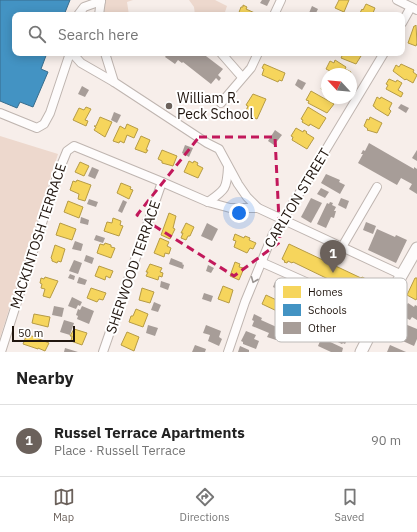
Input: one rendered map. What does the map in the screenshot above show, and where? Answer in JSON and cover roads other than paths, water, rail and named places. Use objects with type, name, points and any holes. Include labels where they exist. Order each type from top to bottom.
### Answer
[{"type":"main road","points":[[400,278],[417,248]]},
{"type":"main road","points":[[361,352],[366,342]]},
{"type":"street","points":[[275,12],[281,0]]},
{"type":"street","points":[[397,0],[414,8],[405,19]]},
{"type":"street","points":[[80,12],[84,7],[101,1]]},
{"type":"street","points":[[99,12],[101,1]]},
{"type":"street","points":[[0,113],[37,128],[44,124],[50,113],[70,56]]},
{"type":"street","points":[[74,56],[81,63],[114,82],[208,144],[219,149],[238,184],[247,197],[258,208],[402,275]]},
{"type":"street","points":[[106,56],[114,82]]},
{"type":"street","points":[[224,56],[242,77]]},
{"type":"street","points":[[221,103],[251,68],[257,56]]},
{"type":"street","name":"CARLTON STREET","points":[[228,352],[245,302],[273,234],[304,186],[382,56]]},
{"type":"street","name":"MACKINTOSH TERRACE","points":[[1,352],[58,173],[67,151],[73,147],[162,182]]},
{"type":"street","points":[[208,202],[223,191],[228,180],[228,166]]},
{"type":"street","points":[[162,182],[208,202],[230,208],[258,208]]},
{"type":"street","name":"SHERWOOD TERRACE","points":[[103,352],[162,182]]},
{"type":"street","points":[[342,247],[376,187]]},
{"type":"street","points":[[261,262],[297,278]]},
{"type":"place","name":"William R. Peck School","points":[[169,106]]},
{"type":"place","name":"Russel Terrace Apartments","points":[[333,273]]}]
